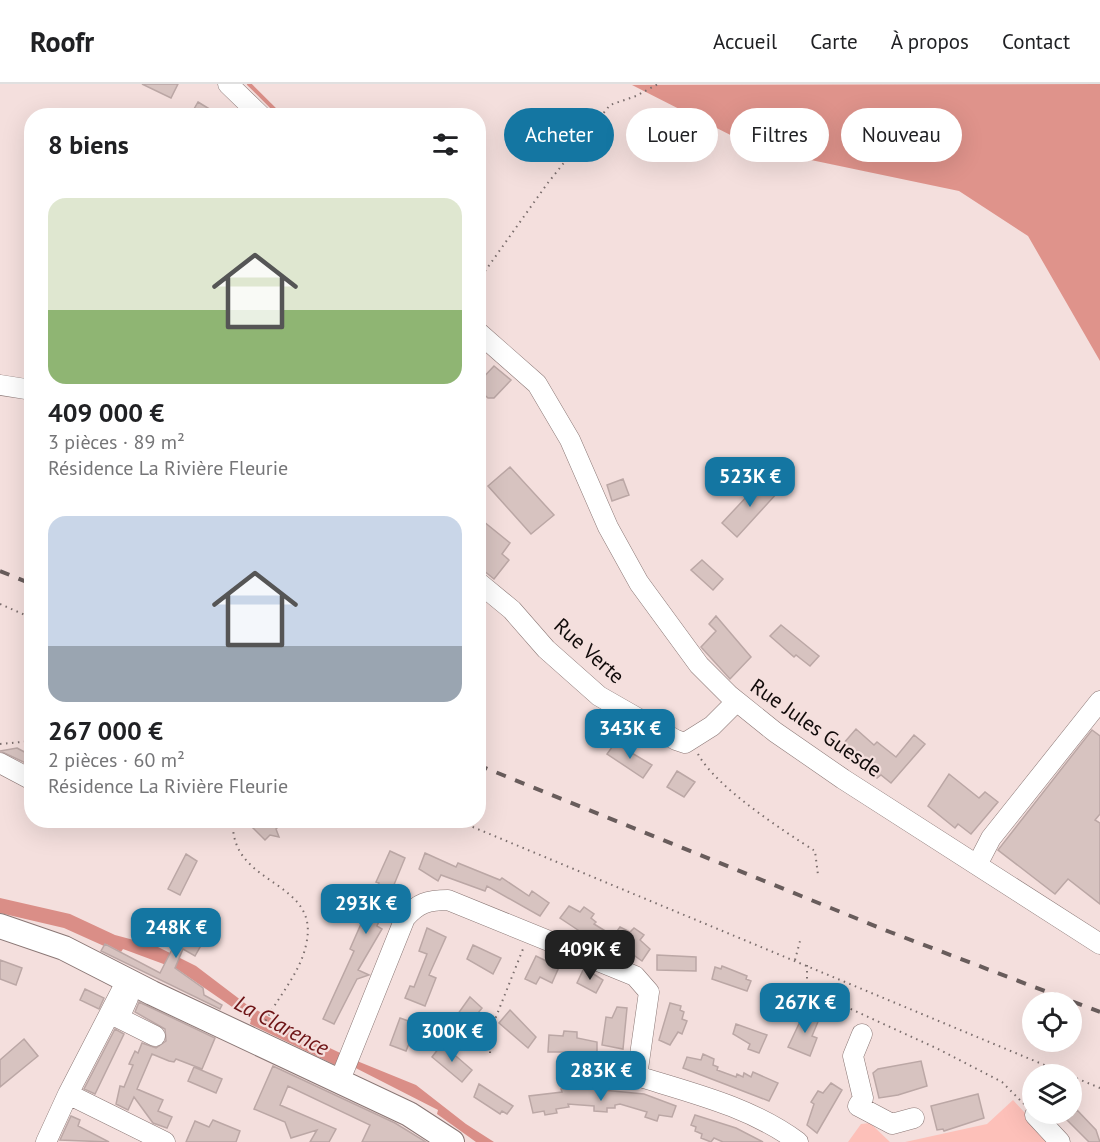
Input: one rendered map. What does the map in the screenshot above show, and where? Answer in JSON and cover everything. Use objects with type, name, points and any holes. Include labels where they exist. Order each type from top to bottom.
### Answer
[{"type":"main road","points":[[0,926],[48,941],[131,982],[346,1068],[452,1142]]},
{"type":"street","points":[[228,84],[253,108]]},
{"type":"street","name":"Rue Jules Guesde","points":[[486,339],[537,384],[570,440],[608,527],[639,583],[699,665],[736,702],[775,732],[843,778],[1100,944]]},
{"type":"street","points":[[0,385],[24,389]]},
{"type":"street","name":"Rue Verte","points":[[486,589],[512,610],[546,649],[599,696],[662,733],[685,743],[691,741]]},
{"type":"street","points":[[977,865],[991,837],[1100,700]]},
{"type":"street","points":[[691,741],[712,726],[736,702]]},
{"type":"street","points":[[0,763],[24,776]]},
{"type":"street","points":[[346,1068],[405,918],[416,906],[430,900],[448,900],[636,975],[649,992],[637,1076],[727,1104],[798,1142]]},
{"type":"street","points":[[131,982],[118,1018],[155,1036]]},
{"type":"street","points":[[46,1142],[68,1094],[131,982]]},
{"type":"street","points":[[862,1034],[853,1056],[864,1098],[858,1106],[892,1124],[914,1118]]},
{"type":"street","points":[[68,1094],[165,1142]]},
{"type":"street","points":[[1043,1124],[1060,1142]]},
{"type":"path","points":[[486,270],[547,184],[610,105],[636,96],[658,84]]},
{"type":"path","points":[[0,604],[24,614]]},
{"type":"path","points":[[691,741],[702,761],[723,784],[776,826],[815,851],[818,875]]},
{"type":"path","points":[[0,744],[24,742]]},
{"type":"path","points":[[232,828],[237,851],[248,865],[290,894],[303,908],[309,925],[306,946],[297,968],[260,1033]]},
{"type":"path","points":[[475,828],[1042,1064]]},
{"type":"path","points":[[490,1053],[492,1027],[535,935]]},
{"type":"path","points":[[795,960],[800,941]]},
{"type":"path","points":[[771,1020],[807,989],[807,965]]},
{"type":"path","points":[[807,989],[936,1048],[1002,1082],[1022,1102]]},
{"type":"path","points":[[1082,1081],[1100,1088]]},
{"type":"shaded area","points":[[1100,84],[1100,361],[1028,236],[959,191],[820,162],[829,162],[829,108],[730,108],[730,135],[718,129],[718,108],[677,108],[632,85]]},
{"type":"shaded area","points":[[1013,1100],[1022,1110],[1022,1124],[1035,1124],[1052,1142],[905,1142],[987,1124]]},
{"type":"shaded area","points":[[870,1123],[890,1142],[848,1142],[861,1124]]},
{"type":"water","name":"La Clarence","points":[[0,898],[70,914],[115,935],[156,946],[196,966],[246,1004],[290,1029],[357,1061],[416,1085],[466,1124],[494,1142],[476,1142],[437,1114],[438,1110],[338,1059],[335,1065],[250,1024],[251,1020],[177,969],[123,949],[121,952],[106,944],[104,946],[64,928],[0,913]]},
{"type":"building","points":[[142,84],[178,84],[171,98]]},
{"type":"building","points":[[198,102],[208,108],[195,108]]},
{"type":"building","points":[[494,366],[511,380],[494,398],[488,398],[486,396],[486,374]]},
{"type":"building","points":[[510,467],[554,515],[531,534],[488,486]]},
{"type":"building","points":[[764,478],[778,492],[737,537],[722,523]]},
{"type":"building","points":[[623,479],[629,495],[612,501],[607,485]]},
{"type":"building","points":[[486,524],[510,543],[502,554],[509,560],[494,579],[486,572]]},
{"type":"building","points":[[702,560],[723,579],[713,590],[691,570]]},
{"type":"building","points":[[716,616],[751,657],[730,679],[701,647],[716,631],[709,624]]},
{"type":"building","points":[[781,625],[819,656],[810,666],[796,655],[794,657],[770,636]]},
{"type":"building","points":[[856,729],[874,745],[877,742],[896,757],[914,735],[925,744],[891,783],[881,775],[877,778],[855,760],[852,763],[837,751]]},
{"type":"building","points":[[1092,730],[1100,736],[1100,814],[1095,820],[1100,823],[1100,904],[1068,879],[1055,894],[998,850]]},
{"type":"building","points":[[615,743],[652,765],[643,778],[607,754]]},
{"type":"building","points":[[17,748],[24,752],[24,762],[0,751]]},
{"type":"building","points":[[677,771],[695,782],[684,797],[667,787]]},
{"type":"building","points":[[949,774],[979,798],[985,792],[998,802],[971,834],[958,824],[955,828],[928,806]]},
{"type":"building","points":[[253,828],[277,828],[279,837],[270,835],[265,840]]},
{"type":"building","points":[[390,851],[405,858],[377,926],[382,929],[358,970],[369,975],[357,979],[334,1024],[323,1019],[354,951],[350,949],[379,883],[376,882]]},
{"type":"building","points":[[425,853],[456,867],[458,863],[500,880],[502,878],[529,896],[532,891],[549,903],[540,916],[487,886],[485,891],[441,875],[438,881],[419,869]]},
{"type":"building","points":[[186,854],[197,861],[180,895],[168,889]]},
{"type":"building","points":[[569,906],[580,912],[584,907],[594,914],[591,918],[596,922],[594,924],[607,932],[596,946],[585,938],[587,936],[560,918]]},
{"type":"building","points":[[190,914],[212,926],[195,956],[183,949],[175,968],[203,988],[204,995],[222,1005],[220,1009],[101,951],[105,944],[160,973]]},
{"type":"building","points":[[620,927],[630,932],[634,928],[644,935],[640,940],[650,949],[642,961],[611,939]]},
{"type":"building","points":[[427,928],[446,937],[429,975],[436,978],[425,1006],[405,998],[410,986],[414,987],[427,954],[419,951]]},
{"type":"building","points":[[473,945],[501,958],[493,974],[467,959]]},
{"type":"building","points":[[657,955],[696,957],[696,971],[657,970]]},
{"type":"building","points":[[536,956],[559,967],[552,983],[540,977],[536,984],[525,979]]},
{"type":"building","points":[[0,960],[22,968],[16,985],[0,979]]},
{"type":"building","points":[[722,966],[747,976],[746,979],[751,981],[747,991],[712,979],[715,967],[721,969]]},
{"type":"building","points":[[584,968],[603,980],[596,993],[577,983]]},
{"type":"building","points":[[85,989],[104,998],[99,1009],[80,1000]]},
{"type":"building","points":[[470,997],[482,1008],[474,1018],[487,1031],[455,1018]]},
{"type":"building","points":[[139,1002],[215,1038],[202,1069],[176,1059],[174,1062],[169,1061],[152,1054],[137,1089],[163,1100],[158,1111],[172,1117],[167,1128],[153,1123],[134,1097],[128,1110],[116,1104],[120,1086],[124,1087],[133,1065],[129,1064],[135,1051],[138,1053],[142,1043],[156,1048],[166,1041],[165,1029],[135,1012]]},
{"type":"building","points":[[670,1003],[681,1006],[680,1010],[684,1012],[682,1019],[687,1021],[682,1034],[678,1032],[670,1045],[659,1040]]},
{"type":"building","points":[[617,1007],[627,1008],[623,1049],[602,1045],[606,1017],[612,1018]]},
{"type":"building","points":[[510,1010],[536,1037],[528,1048],[499,1023]]},
{"type":"building","points":[[805,1011],[820,1017],[812,1036],[817,1038],[810,1056],[788,1047]]},
{"type":"building","points":[[400,1018],[417,1024],[406,1051],[390,1045]]},
{"type":"building","points":[[736,1024],[767,1035],[759,1053],[748,1049],[750,1044],[733,1034]]},
{"type":"building","points":[[115,1029],[124,1034],[95,1094],[84,1089]]},
{"type":"building","points":[[564,1031],[577,1032],[577,1038],[597,1042],[597,1057],[582,1057],[581,1052],[548,1052],[549,1035],[563,1036]]},
{"type":"building","points":[[24,1039],[38,1056],[0,1087],[0,1060]]},
{"type":"building","points":[[442,1044],[472,1070],[462,1082],[432,1057]]},
{"type":"building","points":[[703,1054],[714,1059],[713,1065],[718,1067],[717,1070],[736,1077],[737,1074],[743,1077],[744,1073],[751,1077],[753,1072],[778,1083],[769,1101],[683,1068],[687,1057],[701,1060]]},
{"type":"building","points":[[921,1061],[927,1086],[879,1098],[873,1073],[878,1069]]},
{"type":"building","points":[[273,1066],[395,1123],[426,1142],[362,1142],[370,1125],[288,1086],[280,1105],[336,1129],[329,1142],[310,1142],[317,1130],[291,1138],[285,1122],[254,1109]]},
{"type":"building","points":[[194,1067],[222,1079],[216,1093],[188,1081]]},
{"type":"building","points":[[831,1083],[842,1090],[817,1133],[807,1125],[814,1104],[811,1102],[818,1091],[823,1093]]},
{"type":"building","points":[[479,1084],[513,1106],[507,1114],[502,1111],[500,1114],[474,1097]]},
{"type":"building","points":[[571,1087],[644,1094],[676,1106],[672,1117],[659,1115],[657,1121],[645,1117],[647,1112],[620,1104],[615,1105],[615,1108],[607,1108],[607,1112],[594,1111],[594,1106],[568,1104],[569,1107],[556,1109],[557,1113],[545,1115],[544,1111],[533,1113],[529,1096],[562,1092],[561,1089]]},
{"type":"building","points":[[978,1094],[984,1118],[944,1131],[943,1129],[937,1130],[931,1106]]},
{"type":"building","points":[[695,1115],[736,1128],[763,1142],[723,1142],[714,1138],[711,1142],[701,1138],[702,1134],[695,1131],[696,1127],[691,1125]]},
{"type":"building","points":[[1082,1115],[1096,1130],[1100,1142],[1089,1142],[1071,1124],[1082,1124]]},
{"type":"building","points":[[71,1116],[80,1120],[78,1126],[109,1142],[60,1140]]},
{"type":"building","points":[[213,1120],[240,1131],[236,1142],[186,1142],[195,1121],[209,1127]]},
{"type":"waterway","points":[[249,84],[273,108]]},
{"type":"railway","points":[[0,571],[24,581]]},
{"type":"railway","points":[[486,768],[890,932],[1100,1012]]}]
